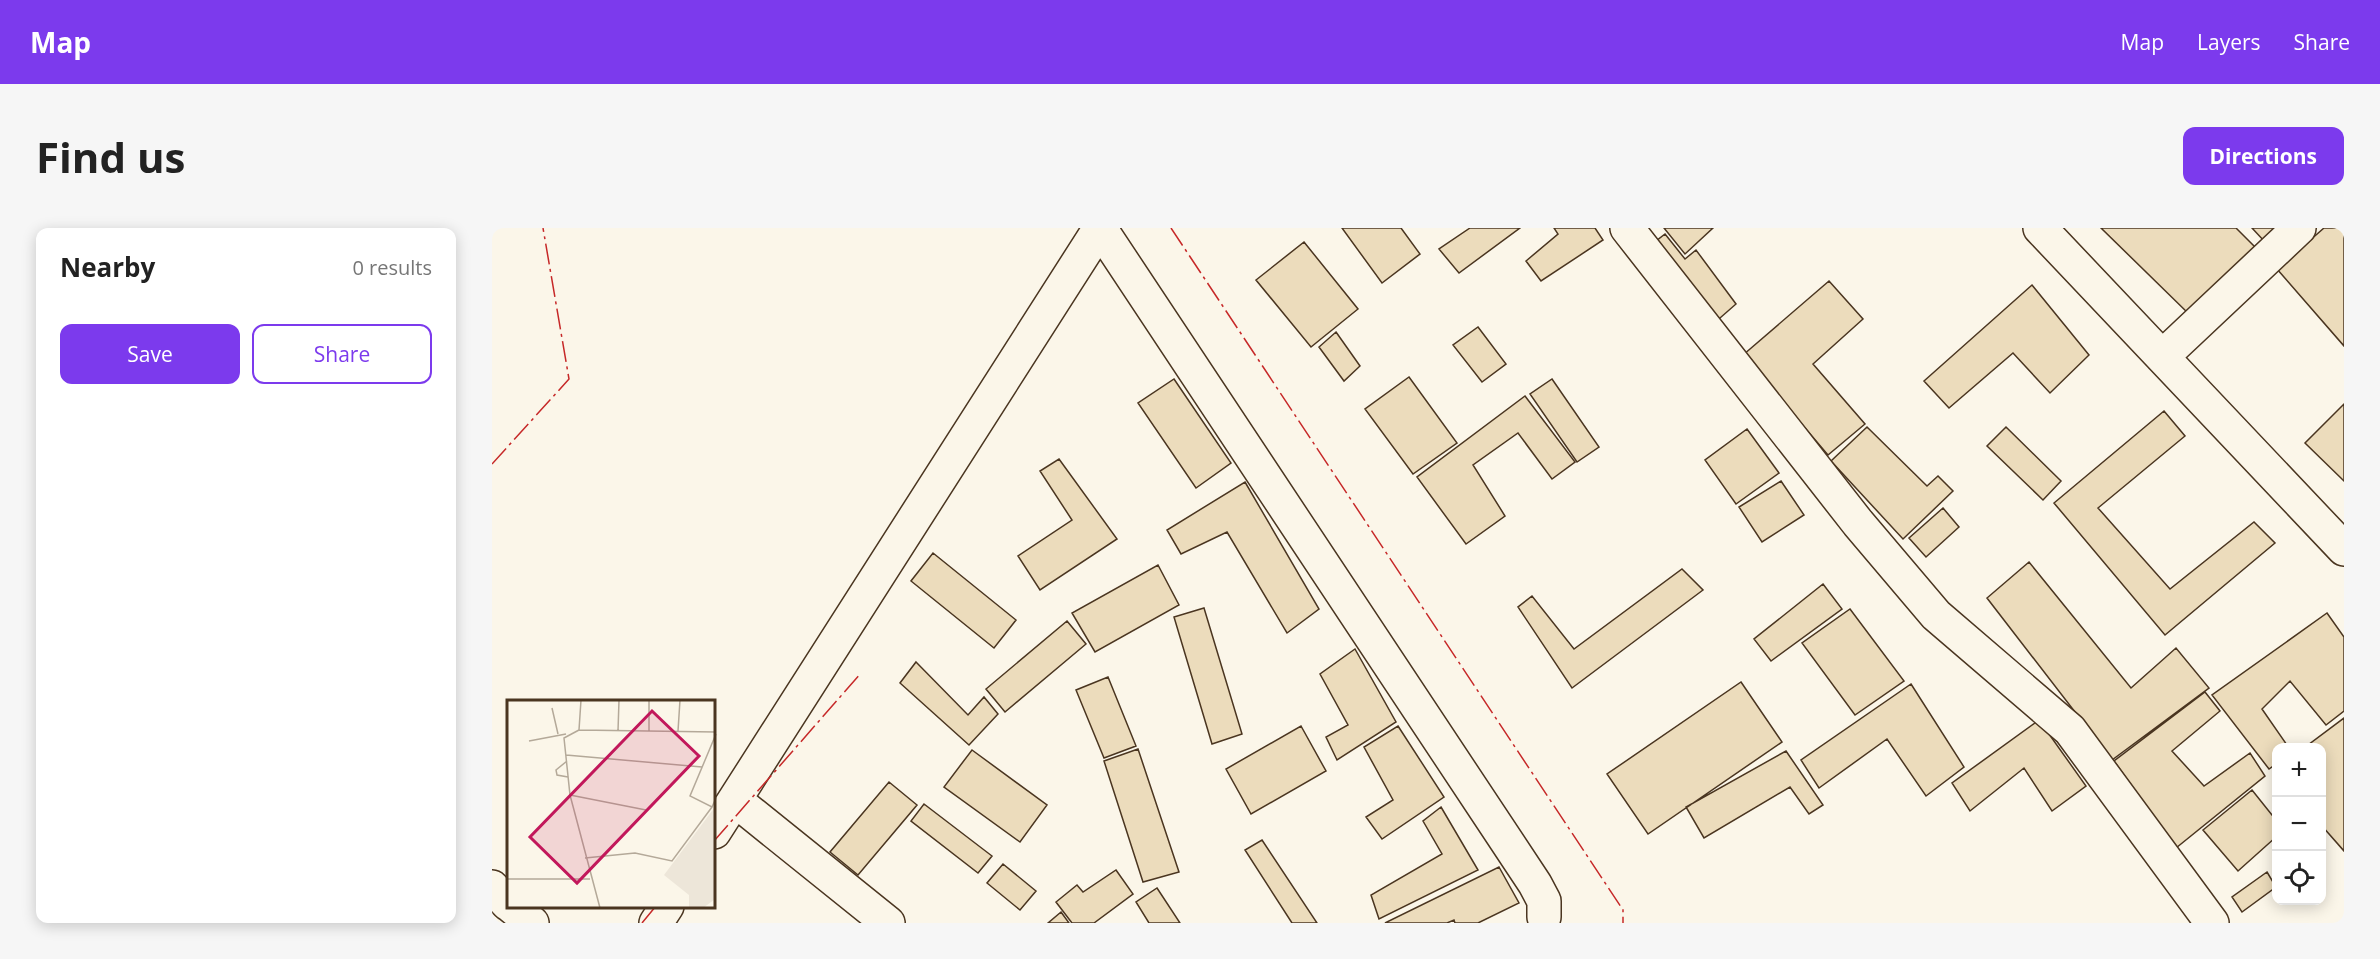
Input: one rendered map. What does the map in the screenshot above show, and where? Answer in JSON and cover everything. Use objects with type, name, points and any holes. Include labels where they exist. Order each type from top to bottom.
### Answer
[{"type":"street","points":[[716,829],[1100,228],[1535,884],[1544,901],[1544,917]]},
{"type":"street","points":[[1627,228],[1858,523],[1936,615],[2070,730],[2212,923]]},
{"type":"street","points":[[2040,228],[2344,549]]},
{"type":"street","points":[[2162,357],[2299,228]]},
{"type":"street","points":[[735,800],[888,923]]},
{"type":"street","points":[[492,887],[507,902]]},
{"type":"street","points":[[514,908],[532,923]]},
{"type":"street","points":[[656,923],[666,908]]},
{"type":"building","points":[[1342,228],[1401,228],[1420,254],[1382,283]]},
{"type":"building","points":[[1470,228],[1520,228],[1459,273],[1439,249]]},
{"type":"building","points":[[1554,228],[1595,228],[1603,240],[1541,281],[1526,261],[1558,234]]},
{"type":"building","points":[[1664,228],[1713,228],[1685,254]]},
{"type":"building","points":[[2101,228],[2236,228],[2257,249],[2191,316]]},
{"type":"building","points":[[2252,228],[2280,228],[2265,242]]},
{"type":"building","points":[[2324,228],[2344,228],[2344,346],[2277,269]]},
{"type":"building","points":[[1665,234],[1685,259],[1696,250],[1736,304],[1712,325],[1651,245]]},
{"type":"building","points":[[1304,242],[1358,309],[1311,347],[1256,280]]},
{"type":"building","points":[[1829,281],[1863,319],[1813,364],[1865,424],[1828,455],[1743,355]]},
{"type":"building","points":[[2032,285],[2089,355],[2050,393],[2013,353],[1949,408],[1924,381]]},
{"type":"building","points":[[1478,327],[1506,364],[1482,382],[1453,345]]},
{"type":"building","points":[[1336,332],[1360,366],[1344,381],[1319,347]]},
{"type":"building","points":[[1409,377],[1457,443],[1413,474],[1365,409]]},
{"type":"building","points":[[1174,379],[1231,463],[1196,488],[1138,403]]},
{"type":"building","points":[[1552,379],[1599,447],[1577,462],[1530,394]]},
{"type":"building","points":[[1525,396],[1575,462],[1552,479],[1518,433],[1473,465],[1505,516],[1466,544],[1417,477]]},
{"type":"building","points":[[2344,404],[2344,481],[2305,443]]},
{"type":"building","points":[[2164,411],[2185,436],[2098,508],[2170,589],[2254,522],[2275,543],[2165,635],[2054,503]]},
{"type":"building","points":[[1867,427],[1927,486],[1938,476],[1953,491],[1903,539],[1831,461]]},
{"type":"building","points":[[2006,427],[2061,481],[2043,500],[1987,446]]},
{"type":"building","points":[[1747,429],[1779,473],[1736,504],[1705,460]]},
{"type":"building","points":[[1059,459],[1117,539],[1040,590],[1018,556],[1072,520],[1040,471]]},
{"type":"building","points":[[1781,481],[1804,515],[1762,542],[1739,507]]},
{"type":"building","points":[[1245,482],[1319,609],[1287,633],[1227,532],[1181,554],[1167,530]]},
{"type":"building","points":[[1943,508],[1959,527],[1926,557],[1909,538]]},
{"type":"building","points":[[933,553],[1016,620],[994,648],[911,581]]},
{"type":"building","points":[[2029,562],[2131,688],[2176,648],[2209,688],[2112,760],[1987,598]]},
{"type":"building","points":[[1158,565],[1179,605],[1095,652],[1072,613]]},
{"type":"building","points":[[1682,569],[1703,590],[1572,688],[1518,607],[1532,596],[1574,649]]},
{"type":"building","points":[[1823,584],[1842,609],[1771,661],[1754,639]]},
{"type":"building","points":[[1204,608],[1242,734],[1212,744],[1174,617]]},
{"type":"building","points":[[1850,609],[1904,681],[1855,715],[1802,643]]},
{"type":"building","points":[[2327,613],[2344,637],[2344,711],[2326,725],[2290,681],[2262,709],[2286,743],[2272,743],[2272,767],[2269,769],[2212,695]]},
{"type":"building","points":[[1067,621],[1086,644],[1005,712],[986,689]]},
{"type":"building","points":[[1355,649],[1396,722],[1337,760],[1326,737],[1348,725],[1320,674]]},
{"type":"building","points":[[916,662],[968,715],[984,697],[998,714],[969,745],[900,683]]},
{"type":"building","points":[[1108,677],[1136,746],[1104,758],[1076,690]]},
{"type":"building","points":[[1741,682],[1782,742],[1648,834],[1607,774]]},
{"type":"building","points":[[1911,684],[1964,767],[1926,796],[1887,739],[1819,788],[1801,760]]},
{"type":"building","points":[[2205,692],[2220,711],[2172,751],[2204,786],[2250,753],[2265,776],[2176,848],[2114,761]]},
{"type":"building","points":[[2344,718],[2344,851],[2326,831],[2326,743],[2311,743]]},
{"type":"building","points":[[2039,720],[2086,786],[2052,811],[2024,768],[1970,811],[1952,783]]},
{"type":"building","points":[[1301,726],[1326,771],[1251,814],[1226,769]]},
{"type":"building","points":[[1398,726],[1444,797],[1382,839],[1366,817],[1393,800],[1364,747]]},
{"type":"building","points":[[1138,749],[1179,872],[1143,882],[1104,761]]},
{"type":"building","points":[[972,750],[1047,805],[1020,842],[944,787]]},
{"type":"building","points":[[1786,751],[1823,805],[1809,814],[1790,787],[1704,838],[1686,807]]},
{"type":"building","points":[[889,782],[917,805],[858,875],[830,852]]},
{"type":"building","points":[[2252,790],[2272,815],[2272,841],[2238,871],[2203,830]]},
{"type":"building","points":[[924,804],[992,856],[978,873],[911,821]]},
{"type":"building","points":[[1441,807],[1478,870],[1379,919],[1371,895],[1442,854],[1423,821]]},
{"type":"building","points":[[1262,840],[1317,923],[1292,923],[1245,850]]},
{"type":"building","points":[[1003,864],[1036,891],[1020,910],[987,883]]},
{"type":"building","points":[[1499,867],[1519,903],[1478,923],[1455,923],[1454,920],[1447,923],[1385,923]]},
{"type":"building","points":[[1116,870],[1133,894],[1094,923],[1072,923],[1056,902],[1077,885],[1083,892]]},
{"type":"building","points":[[2267,872],[2272,880],[2272,890],[2242,912],[2232,897]]},
{"type":"building","points":[[1157,888],[1180,923],[1149,923],[1136,902]]},
{"type":"building","points":[[1061,912],[1069,923],[1048,923]]},
{"type":"power","points":[[492,464],[569,379],[543,228]]},
{"type":"power","points":[[1171,228],[1623,910],[1623,923]]},
{"type":"power","points":[[716,839],[861,673]]},
{"type":"power","points":[[642,923],[654,908]]}]
